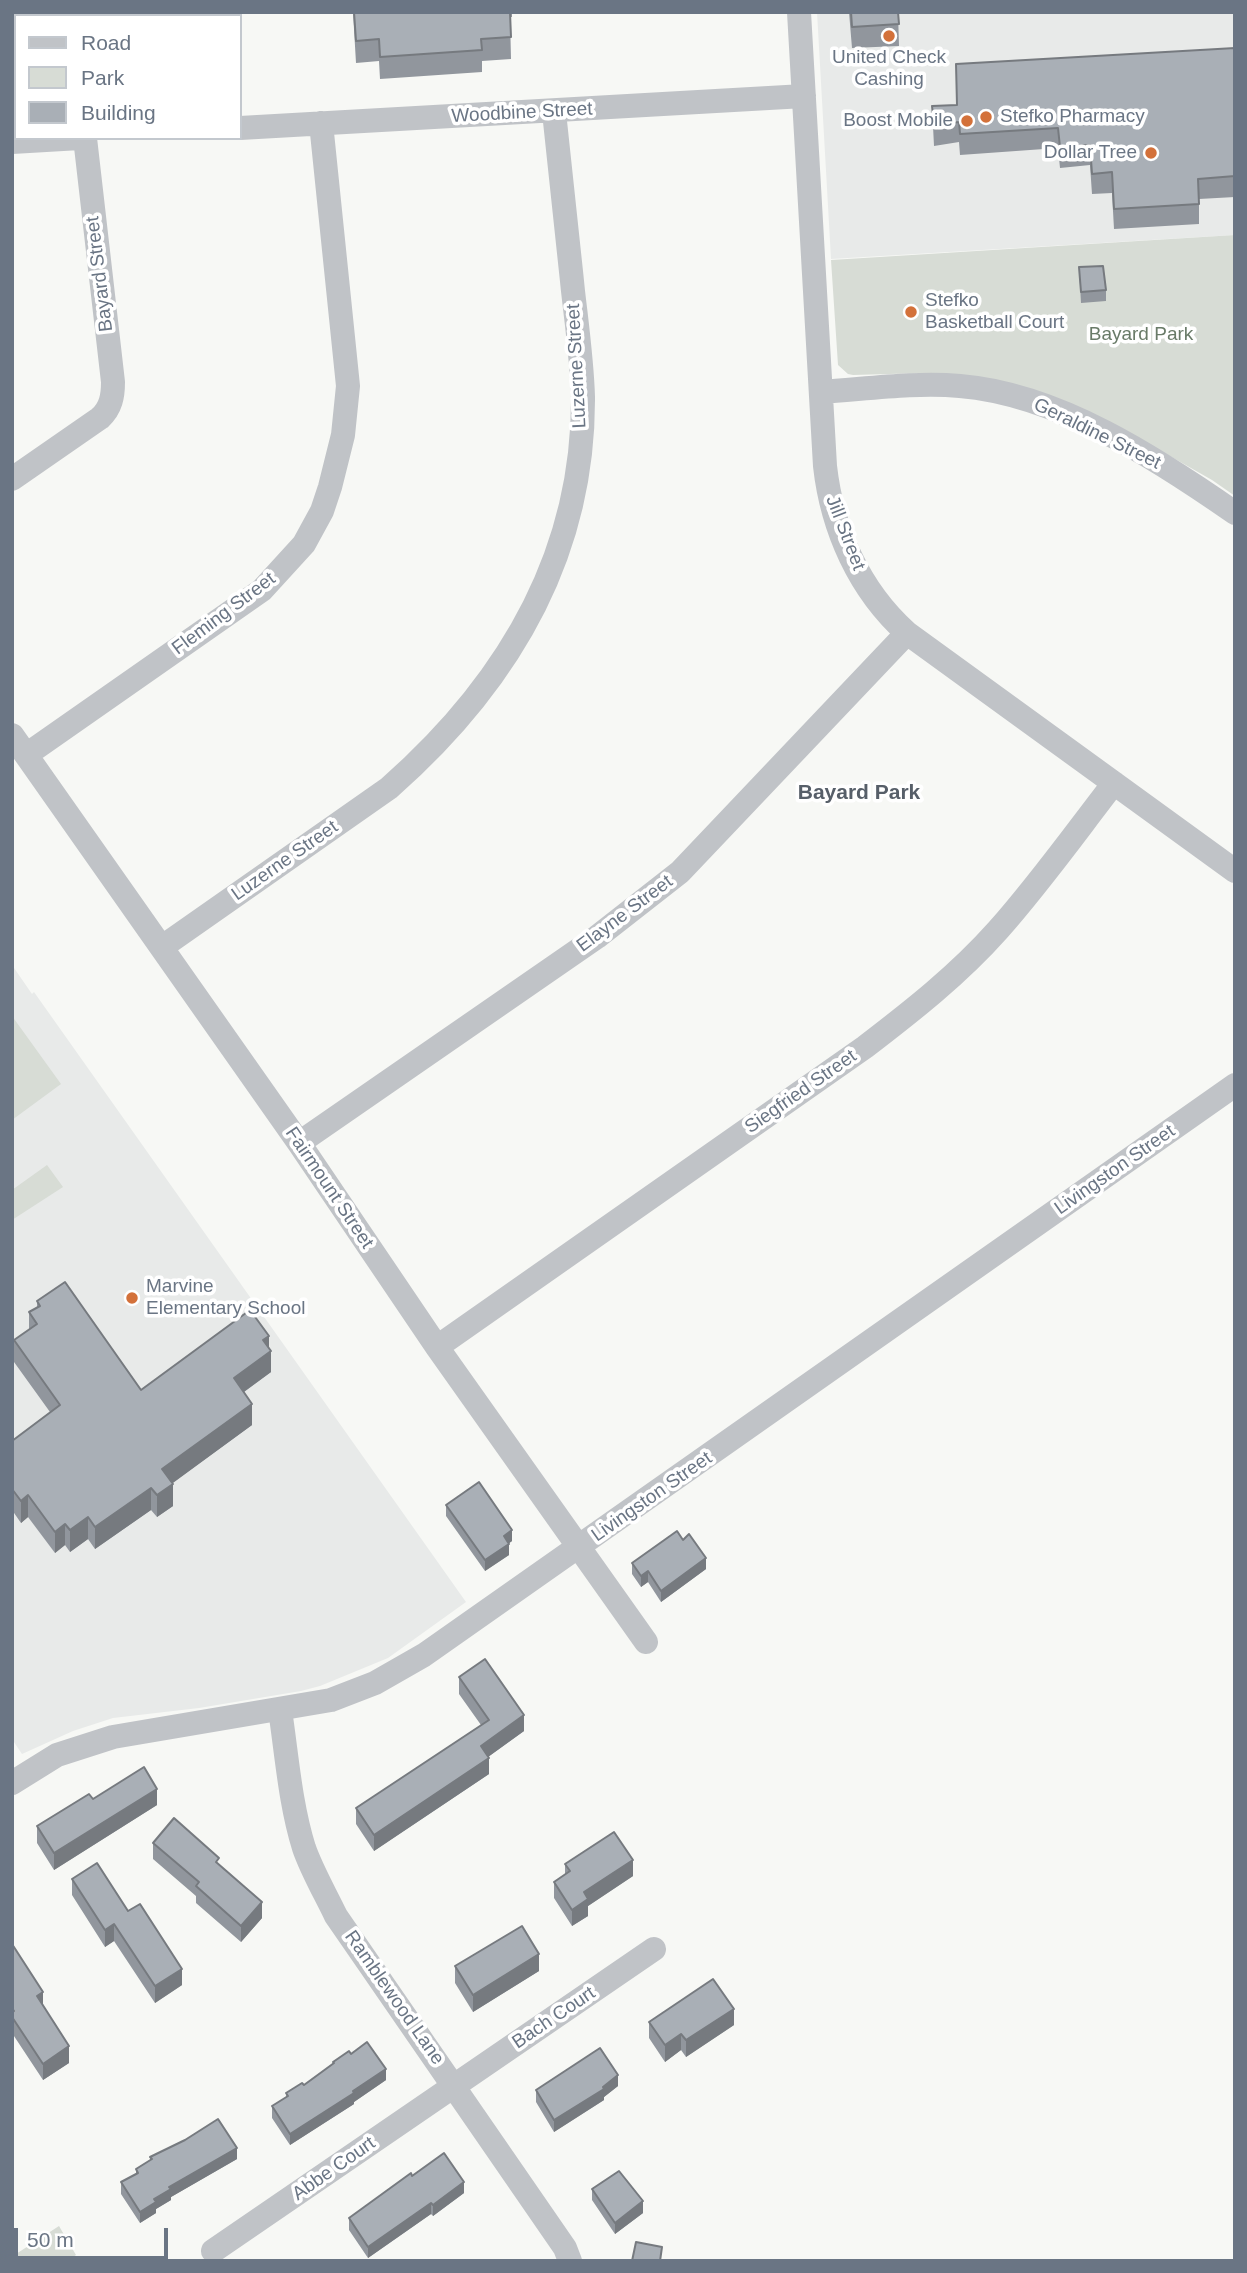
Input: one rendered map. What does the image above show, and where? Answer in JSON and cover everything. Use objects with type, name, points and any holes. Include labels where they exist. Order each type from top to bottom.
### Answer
[{"type":"street","name":"Jill Street","points":[[799,12],[827,481],[841,533],[859,574],[887,614],[906,633],[1235,871]]},
{"type":"street","name":"Woodbine Street","points":[[242,128],[804,96]]},
{"type":"street","name":"Luzerne Street","points":[[162,947],[408,772],[454,726],[478,697],[520,635],[536,601],[551,568],[568,512],[579,463],[582,431],[581,363],[554,112]]},
{"type":"street","name":"Fleming Street","points":[[26,755],[262,590],[304,544],[322,511],[341,446],[348,386],[321,122]]},
{"type":"street","points":[[12,142],[47,140]]},
{"type":"street","name":"Bayard Street","points":[[12,479],[100,418],[112,397],[113,382],[82,140]]},
{"type":"street","name":"Geraldine Street","points":[[821,392],[937,385],[977,388],[1022,398],[1056,410],[1130,447],[1235,513]]},
{"type":"street","name":"Elayne Street","points":[[299,1143],[597,937],[680,872],[906,633]]},
{"type":"street","name":"Fairmount Street","points":[[12,735],[299,1143],[437,1347],[646,1642]]},
{"type":"street","name":"Siegfried Street","points":[[437,1347],[865,1047],[922,1003],[998,931],[1114,783]]},
{"type":"street","name":"Livingston Street","points":[[12,1783],[57,1755],[113,1737],[341,1697],[388,1677],[424,1656],[1235,1085]]},
{"type":"street","name":"Ramblewood Lane","points":[[279,1710],[293,1806],[304,1847],[320,1884],[337,1916],[565,2248],[570,2261]]},
{"type":"street","name":"Bach Court","points":[[455,2086],[654,1949]]},
{"type":"street","name":"Abbe Court","points":[[213,2252],[455,2086]]},
{"type":"shaded area","points":[[817,12],[1235,12],[1235,235],[831,259]]},
{"type":"shaded area","name":"Marvine Elementary School","points":[[12,965],[32,994],[34,992],[466,1602],[388,1658],[320,1686],[199,1708],[113,1718],[73,1731],[22,1754],[12,1739]]},
{"type":"green space","name":"Bayard Park","points":[[1235,235],[1235,496],[1117,426],[926,373],[853,375],[838,365],[831,260]]},
{"type":"green space","points":[[12,1016],[61,1084],[12,1120]]},
{"type":"green space","points":[[47,1165],[63,1187],[12,1220],[12,1190]]},
{"type":"green space","points":[[59,2226],[76,2255],[67,2261],[19,2261],[16,2254]]},
{"type":"building","points":[[354,12],[510,12],[511,37],[481,39],[482,50],[380,57],[379,39],[356,41]]},
{"type":"building","points":[[851,12],[898,12],[899,24],[852,27]]},
{"type":"building","points":[[1235,48],[1235,176],[1198,179],[1199,204],[1114,209],[1112,172],[1092,174],[1090,145],[1060,147],[1058,128],[960,134],[959,122],[934,125],[932,106],[957,105],[956,64]]},
{"type":"building","points":[[1103,266],[1106,290],[1081,292],[1079,267]]},
{"type":"building","points":[[65,1282],[141,1390],[250,1310],[269,1336],[263,1340],[271,1351],[234,1378],[252,1404],[162,1469],[173,1484],[157,1495],[151,1488],[95,1527],[88,1517],[70,1530],[65,1524],[55,1532],[28,1495],[21,1501],[12,1489],[12,1441],[60,1405],[14,1340],[37,1324],[29,1312],[40,1306],[37,1301]]},
{"type":"building","points":[[479,1482],[512,1530],[504,1536],[509,1544],[485,1560],[446,1505]]},
{"type":"building","points":[[677,1531],[683,1540],[689,1534],[706,1558],[661,1591],[648,1571],[641,1576],[632,1563]]},
{"type":"building","points":[[485,1659],[524,1715],[481,1746],[489,1758],[374,1835],[356,1808],[489,1720],[459,1677]]},
{"type":"building","points":[[144,1767],[157,1789],[54,1853],[37,1826],[89,1794],[93,1799]]},
{"type":"building","points":[[174,1818],[219,1858],[216,1862],[262,1902],[241,1926],[196,1886],[199,1882],[153,1843]]},
{"type":"building","points":[[614,1832],[633,1860],[584,1892],[588,1899],[572,1910],[554,1882],[570,1871],[565,1864]]},
{"type":"building","points":[[97,1863],[128,1911],[140,1904],[182,1969],[155,1986],[114,1924],[105,1930],[72,1879]]},
{"type":"building","points":[[522,1926],[539,1954],[473,1995],[455,1966]]},
{"type":"building","points":[[12,1944],[43,1992],[37,1996],[69,2046],[43,2064],[12,2017]]},
{"type":"building","points":[[713,1979],[734,2009],[686,2040],[681,2034],[665,2045],[649,2022]]},
{"type":"building","points":[[367,2042],[386,2069],[290,2134],[272,2106],[288,2096],[286,2093],[302,2083],[304,2085],[349,2051],[351,2054]]},
{"type":"building","points":[[600,2048],[618,2075],[603,2087],[604,2089],[554,2120],[536,2090]]},
{"type":"building","points":[[218,2119],[237,2148],[169,2187],[171,2189],[154,2199],[156,2202],[140,2212],[121,2182],[138,2173],[136,2169],[152,2159],[150,2157],[185,2140]]},
{"type":"building","points":[[444,2153],[464,2182],[368,2247],[349,2218],[411,2173],[412,2176]]},
{"type":"building","points":[[619,2171],[643,2201],[615,2223],[592,2189]]},
{"type":"building","points":[[636,2242],[662,2247],[660,2261],[632,2261]]},
{"type":"place","name":"United Check Cashing","points":[[889,36]]},
{"type":"place","name":"Stefko Pharmacy","points":[[986,117]]},
{"type":"place","name":"Boost Mobile","points":[[967,121]]},
{"type":"place","name":"Dollar Tree","points":[[1151,153]]},
{"type":"place","name":"Stefko Basketball Court","points":[[911,312]]},
{"type":"place","name":"Marvine Elementary School","points":[[132,1298]]},
{"type":"district","name":"Bayard Park","points":[[859,793]]}]
